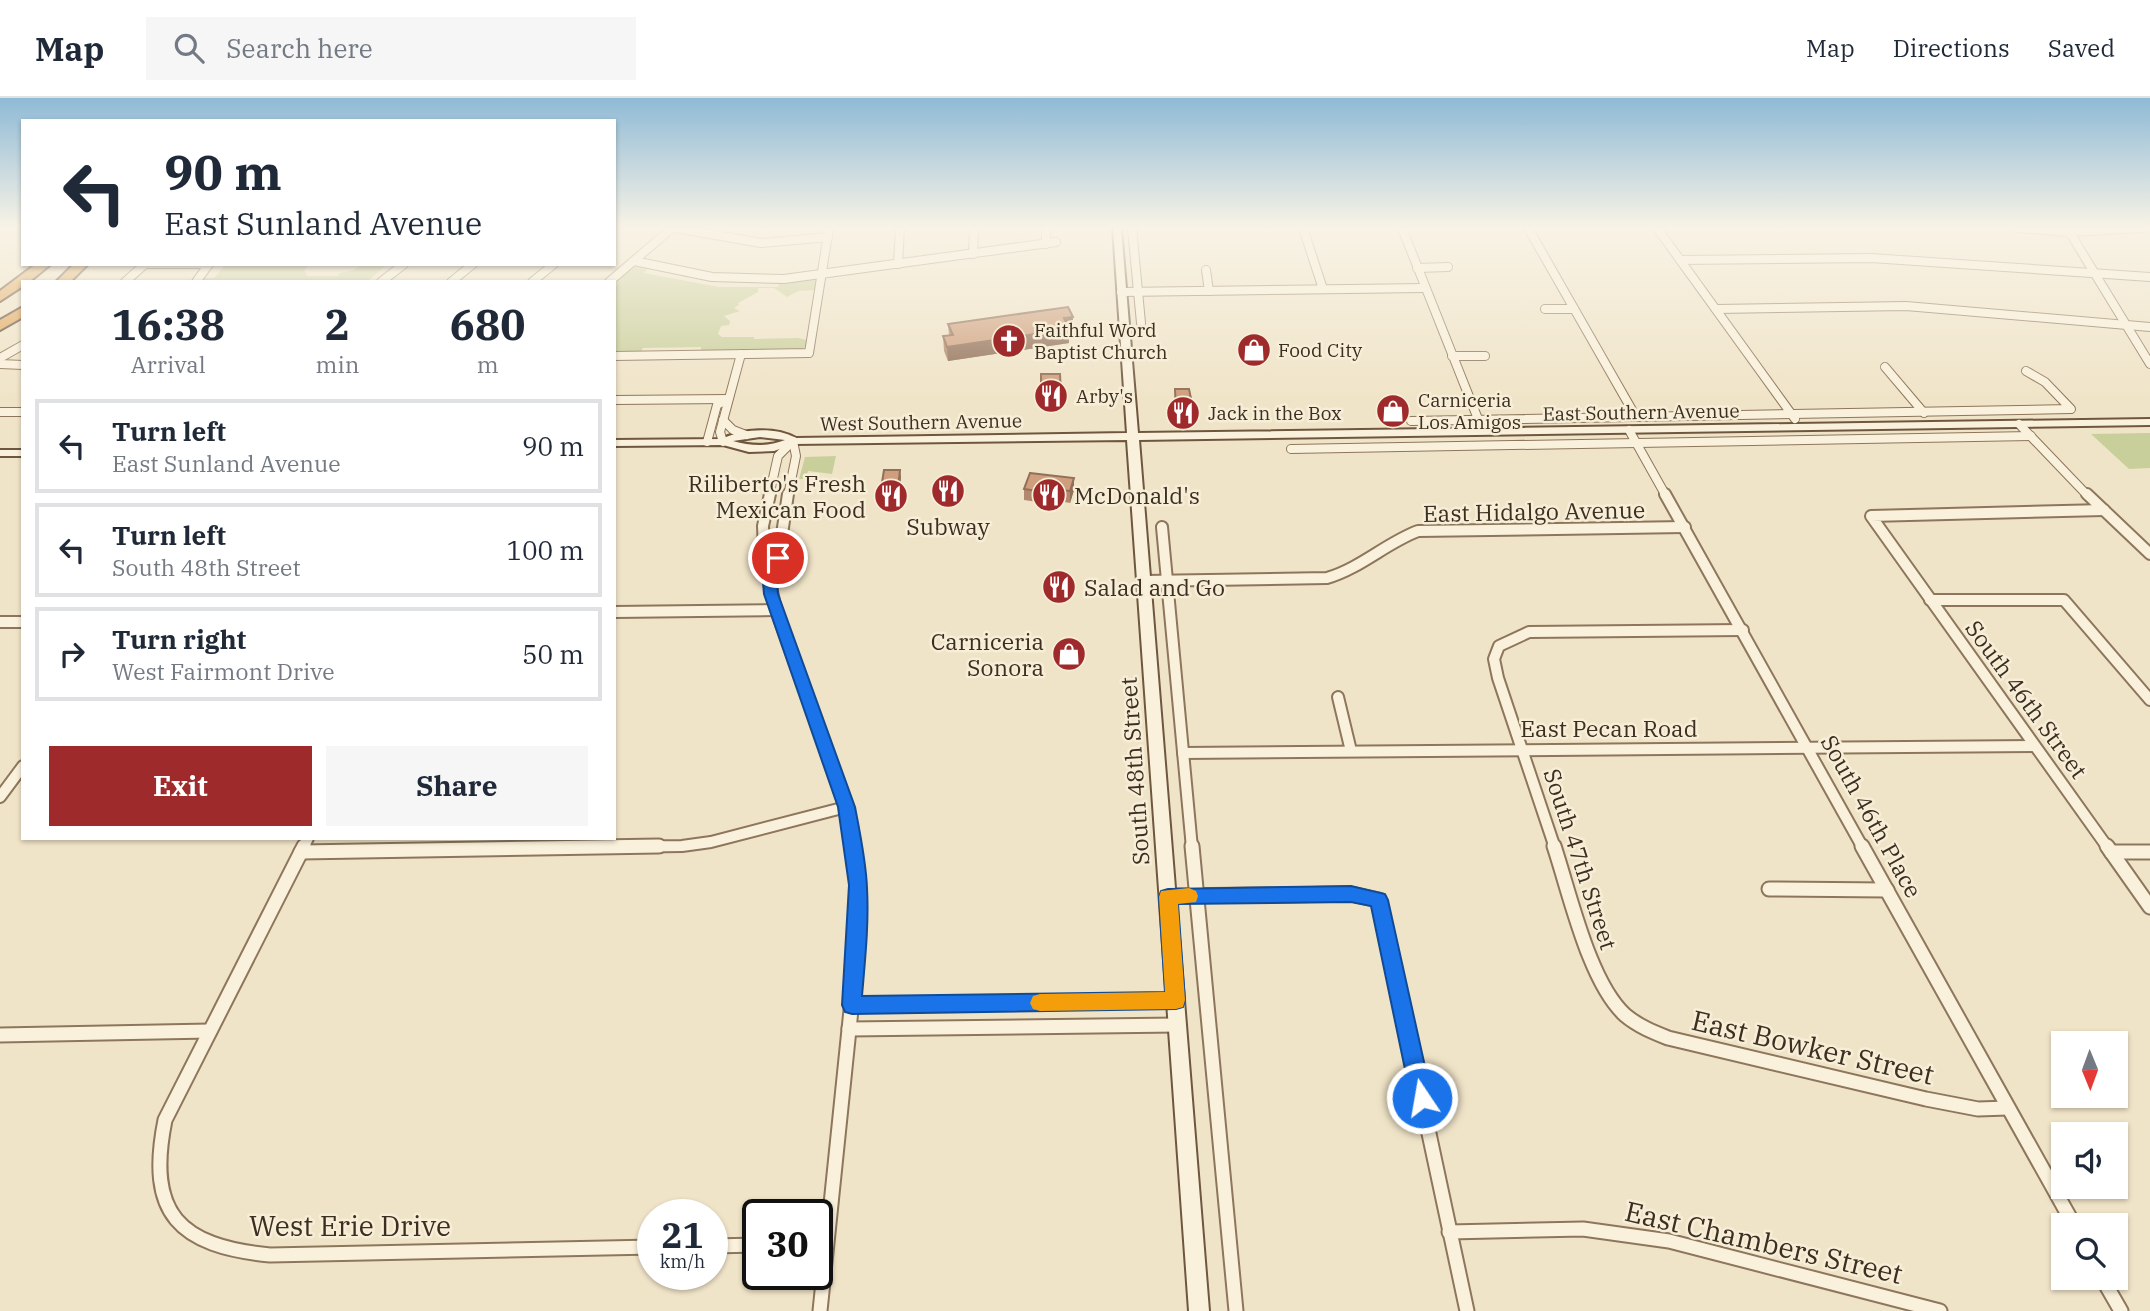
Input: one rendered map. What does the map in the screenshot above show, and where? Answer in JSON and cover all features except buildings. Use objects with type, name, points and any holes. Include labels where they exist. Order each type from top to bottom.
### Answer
[{"type":"highway","points":[[0,297],[17,285]]},
{"type":"highway","points":[[0,311],[21,296]]},
{"type":"highway","points":[[0,326],[21,312]]},
{"type":"main road","name":"South 48th Street","points":[[1120,285],[1199,1311]]},
{"type":"main road","name":"East Southern Avenue","points":[[1133,438],[2150,422]]},
{"type":"main road","name":"West Southern Avenue","points":[[723,442],[736,435],[786,435],[793,441]]},
{"type":"main road","name":"West Southern Avenue","points":[[616,443],[723,442],[741,449],[774,448],[793,441],[1133,438]]},
{"type":"main road","points":[[0,453],[21,453]]},
{"type":"street","points":[[616,356],[809,353],[822,285]]},
{"type":"street","points":[[1137,285],[1141,323]]},
{"type":"street","points":[[1208,285],[1209,291]]},
{"type":"street","points":[[1322,285],[1323,289]]},
{"type":"street","points":[[1424,285],[1484,433]]},
{"type":"street","points":[[1560,285],[1636,417]]},
{"type":"street","points":[[1698,285],[1801,427]]},
{"type":"street","points":[[2102,285],[2125,326],[2150,363]]},
{"type":"street","points":[[1121,292],[1425,288]]},
{"type":"street","points":[[1716,309],[1906,306],[2150,327]]},
{"type":"street","points":[[1545,309],[1574,309]]},
{"type":"street","points":[[0,358],[21,346]]},
{"type":"street","points":[[723,442],[720,432],[741,354]]},
{"type":"street","points":[[1452,356],[1485,356]]},
{"type":"street","points":[[0,365],[21,365]]},
{"type":"street","points":[[1885,367],[1924,413]]},
{"type":"street","name":"East Southern Avenue","points":[[1411,421],[2071,409],[2045,382],[2026,371]]},
{"type":"street","points":[[616,400],[727,399]]},
{"type":"street","points":[[707,442],[717,405],[727,399]]},
{"type":"street","points":[[0,412],[21,412]]},
{"type":"street","points":[[723,420],[733,430],[746,435]]},
{"type":"street","points":[[2019,424],[2150,554]]},
{"type":"street","name":"South 46th Place","points":[[1629,430],[2067,1213]]},
{"type":"street","name":"East Southern Avenue","points":[[1291,449],[2031,436]]},
{"type":"street","points":[[793,441],[778,456],[766,505],[763,561],[765,575],[770,582],[776,610],[846,807],[858,885],[858,942],[852,1005],[828,1199]]},
{"type":"street","points":[[770,582],[776,574],[779,541],[796,456],[793,441]]},
{"type":"street","name":"South 46th Street","points":[[2104,510],[1871,516],[2150,907]]},
{"type":"street","points":[[1162,527],[1236,1311]]},
{"type":"street","name":"East Hidalgo Avenue","points":[[1145,581],[1327,578],[1353,569],[1390,542],[1418,531],[1685,527]]},
{"type":"street","points":[[1930,600],[2064,600],[2150,700]]},
{"type":"street","points":[[616,612],[776,610]]},
{"type":"street","points":[[0,622],[21,622]]},
{"type":"street","name":"South 47th Street","points":[[1615,1007],[1598,978],[1493,660],[1500,642],[1529,632],[1742,630]]},
{"type":"street","points":[[1338,697],[1351,751]]},
{"type":"street","name":"East Pecan Road","points":[[1183,753],[2034,746]]},
{"type":"street","points":[[0,797],[21,769]]},
{"type":"street","points":[[301,852],[682,846],[711,842],[846,807]]},
{"type":"street","name":"West Erie Drive","points":[[307,840],[166,1120],[159,1145],[162,1192],[171,1212],[184,1229],[209,1245],[238,1252],[270,1255],[637,1247]]},
{"type":"street","points":[[2111,852],[2150,852]]},
{"type":"street","points":[[1769,889],[1887,890]]},
{"type":"street","points":[[1168,897],[1351,894],[1379,900],[1466,1311]]},
{"type":"street","points":[[852,1005],[1176,1000]]},
{"type":"street","name":"East Bowker Street","points":[[1615,1007],[1632,1020],[1668,1038],[1926,1099],[1978,1109],[2008,1108]]},
{"type":"street","points":[[849,1029],[1177,1025]]},
{"type":"street","points":[[0,1035],[210,1031]]},
{"type":"street","name":"East Chambers Street","points":[[1449,1232],[1583,1229],[1669,1241],[1940,1311]]},
{"type":"street","points":[[820,1311],[821,1290]]},
{"type":"street","points":[[2109,1290],[2121,1311]]},
{"type":"green space","points":[[616,285],[778,287],[779,285],[818,285],[817,290],[798,291],[787,297],[774,288],[758,288],[758,292],[734,308],[740,311],[724,316],[730,321],[729,325],[721,326],[718,334],[722,337],[807,340],[801,350],[701,352],[701,347],[643,348],[640,353],[616,353]]},
{"type":"green space","points":[[2150,433],[2150,468],[2129,469],[2091,434]]},
{"type":"green space","points":[[836,456],[832,474],[808,471],[806,479],[799,479],[805,457]]},
{"type":"slow traffic","points":[[1040,1003],[1176,1000],[1168,897],[1189,896]]},
{"type":"place","name":"Faithful Word Baptist Church","points":[[1009,341]]},
{"type":"place","name":"Food City","points":[[1254,350]]},
{"type":"place","name":"Arby's","points":[[1051,396]]},
{"type":"place","name":"Carniceria Los Amigos","points":[[1393,411]]},
{"type":"place","name":"Jack in the Box","points":[[1183,413]]},
{"type":"place","name":"Subway","points":[[948,491]]},
{"type":"place","name":"McDonald's","points":[[1049,495]]},
{"type":"place","name":"Riliberto's Fresh Mexican Food","points":[[891,496]]},
{"type":"place","name":"Salad and Go","points":[[1059,587]]},
{"type":"place","name":"Carniceria Sonora","points":[[1069,654]]},
{"type":"route","points":[[778,558],[776,574],[770,582],[771,594],[846,807],[853,841],[858,885],[858,942],[852,1005],[1176,1000],[1168,897],[1351,894],[1379,900],[1422,1098]]}]
